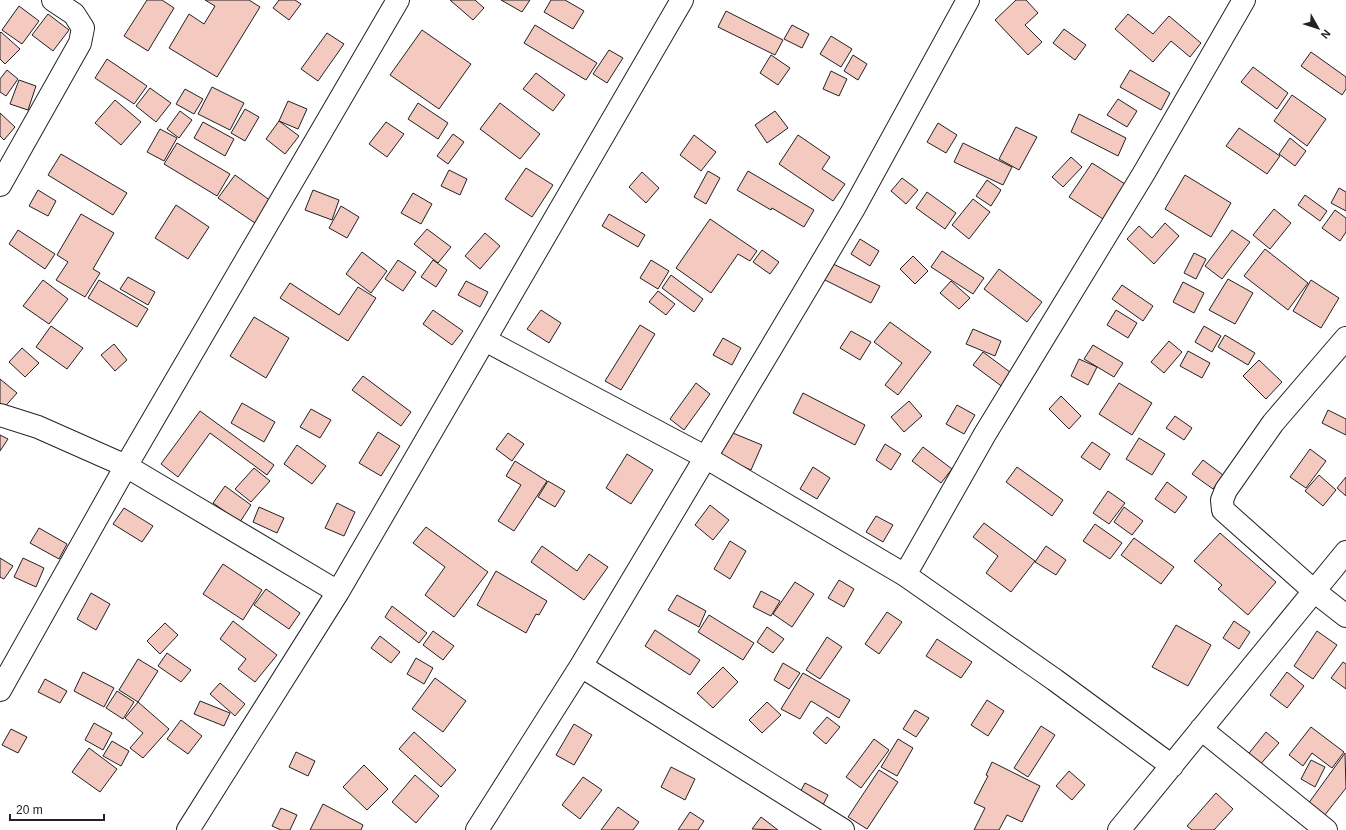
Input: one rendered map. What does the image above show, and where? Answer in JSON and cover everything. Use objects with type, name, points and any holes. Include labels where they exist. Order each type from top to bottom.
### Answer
[{"type":"street","points":[[0,185],[80,43],[83,28],[74,14],[53,0]]},
{"type":"street","points":[[0,690],[126,466],[398,0]]},
{"type":"street","points":[[188,830],[338,592],[682,0]]},
{"type":"street","points":[[477,830],[581,666],[853,210],[968,0]]},
{"type":"street","points":[[904,575],[985,434],[1144,173],[1244,0]]},
{"type":"street","points":[[1346,338],[1273,423],[1226,490],[1222,500],[1223,510],[1314,591],[1346,616]]},
{"type":"street","points":[[485,340],[705,457],[904,575],[1055,680],[1172,766]]},
{"type":"street","points":[[0,415],[38,427],[126,466],[338,592]]},
{"type":"street","points":[[1119,830],[1346,552]]},
{"type":"street","points":[[581,666],[843,830]]},
{"type":"street","points":[[1202,729],[1326,830]]},
{"type":"building","points":[[147,0],[162,0],[174,8],[148,51],[124,36]]},
{"type":"building","points":[[205,0],[249,0],[260,7],[217,77],[169,48],[189,14],[204,24],[215,6]]},
{"type":"building","points":[[279,0],[295,0],[301,4],[289,20],[273,8]]},
{"type":"building","points":[[450,0],[475,0],[484,8],[473,20]]},
{"type":"building","points":[[501,0],[530,0],[522,12]]},
{"type":"building","points":[[551,0],[565,0],[584,11],[573,29],[544,12]]},
{"type":"building","points":[[1016,0],[1026,0],[1038,13],[1025,25],[1042,42],[1028,55],[995,20]]},
{"type":"building","points":[[19,6],[39,21],[22,44],[2,30]]},
{"type":"building","points":[[726,11],[783,40],[775,55],[718,27]]},
{"type":"building","points":[[48,14],[69,30],[53,51],[32,35]]},
{"type":"building","points":[[1128,14],[1153,34],[1169,16],[1201,43],[1190,57],[1171,41],[1153,62],[1115,29]]},
{"type":"building","points":[[535,25],[597,63],[586,80],[524,43]]},
{"type":"building","points":[[792,25],[809,34],[802,48],[784,39]]},
{"type":"building","points":[[1064,29],[1086,45],[1075,60],[1053,43]]},
{"type":"building","points":[[422,30],[471,64],[439,109],[390,75]]},
{"type":"building","points":[[1,32],[20,49],[5,64],[0,59]]},
{"type":"building","points":[[327,33],[344,44],[318,81],[301,69]]},
{"type":"building","points":[[831,36],[852,49],[841,67],[820,54]]},
{"type":"building","points":[[609,50],[623,58],[607,83],[593,74]]},
{"type":"building","points":[[1311,52],[1346,77],[1346,89],[1342,95],[1301,66]]},
{"type":"building","points":[[771,55],[790,68],[778,85],[760,73]]},
{"type":"building","points":[[853,55],[867,64],[858,80],[844,71]]},
{"type":"building","points":[[107,59],[147,86],[134,104],[95,78]]},
{"type":"building","points":[[1253,67],[1288,93],[1277,109],[1241,82]]},
{"type":"building","points":[[7,70],[18,79],[6,96],[0,92],[0,79]]},
{"type":"building","points":[[1130,70],[1170,93],[1161,110],[1120,87]]},
{"type":"building","points":[[831,71],[847,79],[839,96],[823,89]]},
{"type":"building","points":[[536,73],[565,95],[553,111],[523,89]]},
{"type":"building","points":[[19,80],[36,86],[28,110],[10,104]]},
{"type":"building","points":[[212,87],[244,103],[230,130],[198,114]]},
{"type":"building","points":[[150,88],[171,103],[156,122],[136,106]]},
{"type":"building","points":[[185,89],[203,99],[194,114],[176,104]]},
{"type":"building","points":[[1292,95],[1326,119],[1307,146],[1274,121]]},
{"type":"building","points":[[1118,99],[1137,111],[1127,127],[1107,115]]},
{"type":"building","points":[[115,100],[141,122],[121,145],[95,123]]},
{"type":"building","points":[[288,101],[307,109],[298,129],[279,121]]},
{"type":"building","points":[[418,103],[448,123],[438,139],[408,119]]},
{"type":"building","points":[[500,103],[540,134],[520,159],[480,129]]},
{"type":"building","points":[[245,109],[259,117],[245,141],[231,133]]},
{"type":"building","points":[[180,111],[192,120],[179,138],[167,129]]},
{"type":"building","points":[[775,111],[788,128],[767,143],[755,125]]},
{"type":"building","points":[[0,113],[15,127],[4,140],[0,136]]},
{"type":"building","points":[[1079,114],[1126,138],[1118,156],[1071,132]]},
{"type":"building","points":[[279,121],[299,136],[285,154],[266,139]]},
{"type":"building","points":[[203,122],[234,139],[225,156],[194,138]]},
{"type":"building","points":[[386,122],[404,134],[387,157],[369,144]]},
{"type":"building","points":[[938,123],[957,135],[946,153],[927,142]]},
{"type":"building","points":[[1016,127],[1037,137],[1019,170],[999,159]]},
{"type":"building","points":[[1239,128],[1280,156],[1267,174],[1226,146]]},
{"type":"building","points":[[160,129],[177,138],[164,161],[147,152]]},
{"type":"building","points":[[453,134],[464,142],[448,164],[437,156]]},
{"type":"building","points":[[694,135],[716,152],[701,171],[680,155]]},
{"type":"building","points":[[798,135],[830,157],[822,169],[845,184],[833,201],[779,164]]},
{"type":"building","points":[[1290,138],[1306,151],[1295,166],[1279,154]]},
{"type":"building","points":[[177,143],[230,174],[217,196],[164,164]]},
{"type":"building","points":[[963,143],[1012,167],[1003,185],[954,162]]},
{"type":"building","points":[[61,154],[127,193],[113,215],[48,175]]},
{"type":"building","points":[[1071,157],[1082,167],[1063,187],[1052,177]]},
{"type":"building","points":[[1092,163],[1125,184],[1103,219],[1069,197]]},
{"type":"building","points":[[526,168],[553,185],[532,217],[505,199]]},
{"type":"building","points":[[449,170],[467,179],[460,195],[441,186]]},
{"type":"building","points":[[708,171],[720,178],[706,204],[694,197]]},
{"type":"building","points":[[748,171],[814,210],[804,227],[737,190]]},
{"type":"building","points":[[642,172],[659,188],[646,203],[629,187]]},
{"type":"building","points":[[235,175],[271,201],[255,223],[218,198]]},
{"type":"building","points":[[1185,175],[1231,203],[1211,237],[1165,209]]},
{"type":"building","points":[[902,178],[918,190],[906,204],[891,191]]},
{"type":"building","points":[[987,180],[1001,190],[991,206],[976,196]]},
{"type":"building","points":[[1339,188],[1346,192],[1346,211],[1331,203]]},
{"type":"building","points":[[38,190],[56,201],[48,216],[29,206]]},
{"type":"building","points":[[313,190],[339,200],[332,220],[305,210]]},
{"type":"building","points":[[927,192],[956,213],[945,229],[916,208]]},
{"type":"building","points":[[413,193],[432,204],[421,224],[401,213]]},
{"type":"building","points":[[1305,195],[1327,211],[1320,221],[1298,205]]},
{"type":"building","points":[[973,199],[990,212],[969,239],[952,225]]},
{"type":"building","points":[[176,205],[209,227],[188,259],[155,238]]},
{"type":"building","points":[[341,206],[359,217],[347,238],[329,228]]},
{"type":"building","points":[[1274,209],[1291,223],[1270,249],[1253,235]]},
{"type":"building","points":[[1335,210],[1346,218],[1346,232],[1340,241],[1322,228]]},
{"type":"building","points":[[81,214],[114,233],[93,269],[100,273],[85,297],[56,280],[68,262],[57,255]]},
{"type":"building","points":[[609,214],[645,235],[638,247],[602,226]]},
{"type":"building","points":[[710,219],[757,251],[750,261],[738,254],[711,293],[676,268]]},
{"type":"building","points":[[1165,223],[1179,236],[1154,264],[1127,239],[1139,226],[1152,238]]},
{"type":"building","points":[[427,229],[451,247],[438,263],[414,244]]},
{"type":"building","points":[[18,230],[55,254],[45,269],[9,244]]},
{"type":"building","points":[[1232,230],[1250,242],[1222,279],[1205,266]]},
{"type":"building","points":[[485,233],[500,246],[480,269],[465,256]]},
{"type":"building","points":[[860,239],[879,251],[870,266],[851,254]]},
{"type":"building","points":[[1265,249],[1308,283],[1288,310],[1244,276]]},
{"type":"building","points":[[762,250],[779,262],[770,274],[753,262]]},
{"type":"building","points":[[942,251],[984,278],[973,294],[931,267]]},
{"type":"building","points":[[362,252],[387,271],[371,293],[346,274]]},
{"type":"building","points":[[1194,253],[1206,259],[1196,279],[1184,273]]},
{"type":"building","points":[[913,256],[928,271],[915,284],[900,269]]},
{"type":"building","points":[[398,260],[416,272],[403,291],[385,279]]},
{"type":"building","points":[[433,260],[447,270],[436,287],[421,277]]},
{"type":"building","points":[[651,260],[669,271],[658,289],[640,278]]},
{"type":"building","points":[[831,263],[880,286],[871,303],[823,279]]},
{"type":"building","points":[[999,269],[1042,302],[1027,322],[984,289]]},
{"type":"building","points":[[671,275],[703,299],[694,312],[662,288]]},
{"type":"building","points":[[128,277],[155,292],[148,305],[120,289]]},
{"type":"building","points":[[1228,279],[1253,293],[1235,324],[1209,310]]},
{"type":"building","points":[[43,280],[68,299],[49,324],[23,306]]},
{"type":"building","points":[[99,280],[148,309],[137,327],[88,298]]},
{"type":"building","points":[[1311,280],[1339,298],[1321,328],[1293,311]]},
{"type":"building","points":[[466,281],[488,292],[480,307],[458,295]]},
{"type":"building","points":[[951,281],[970,298],[959,309],[940,293]]},
{"type":"building","points":[[1183,282],[1204,293],[1194,313],[1173,302]]},
{"type":"building","points":[[290,283],[339,315],[358,287],[376,298],[348,341],[280,298]]},
{"type":"building","points":[[1122,285],[1153,306],[1143,321],[1112,299]]},
{"type":"building","points":[[658,291],[675,304],[666,315],[649,302]]},
{"type":"building","points":[[433,310],[463,331],[452,345],[423,324]]},
{"type":"building","points":[[541,310],[561,323],[549,343],[527,329]]},
{"type":"building","points":[[1116,310],[1137,323],[1128,338],[1107,325]]},
{"type":"building","points":[[254,317],[289,338],[266,378],[230,356]]},
{"type":"building","points":[[890,322],[931,352],[898,395],[885,385],[902,363],[874,342]]},
{"type":"building","points":[[640,325],[655,334],[621,390],[605,381]]},
{"type":"building","points":[[51,326],[83,348],[67,369],[36,347]]},
{"type":"building","points":[[1204,326],[1221,336],[1212,352],[1195,342]]},
{"type":"building","points":[[973,329],[1001,341],[995,356],[966,344]]},
{"type":"building","points":[[851,331],[871,342],[860,360],[840,348]]},
{"type":"building","points":[[1225,335],[1255,353],[1248,365],[1218,347]]},
{"type":"building","points":[[723,338],[741,348],[732,365],[713,355]]},
{"type":"building","points":[[1169,341],[1182,352],[1164,373],[1151,362]]},
{"type":"building","points":[[114,344],[127,360],[115,371],[101,355]]},
{"type":"building","points":[[1093,345],[1123,363],[1114,377],[1084,359]]},
{"type":"building","points":[[22,348],[39,363],[25,377],[9,362]]},
{"type":"building","points":[[1188,351],[1210,363],[1202,378],[1180,366]]},
{"type":"building","points":[[983,352],[1018,378],[1008,391],[973,365]]},
{"type":"building","points":[[1079,359],[1097,367],[1088,385],[1071,376]]},
{"type":"building","points":[[1259,360],[1282,382],[1266,399],[1243,376]]},
{"type":"building","points":[[363,376],[411,412],[401,426],[352,390]]},
{"type":"building","points":[[0,379],[17,393],[1,411],[0,411]]},
{"type":"building","points":[[696,383],[710,394],[684,430],[670,419]]},
{"type":"building","points":[[1119,383],[1152,403],[1132,435],[1099,414]]},
{"type":"building","points":[[803,393],[865,425],[855,445],[793,413]]},
{"type":"building","points":[[1061,396],[1081,416],[1069,429],[1049,409]]},
{"type":"building","points":[[909,401],[922,416],[904,432],[891,417]]},
{"type":"building","points":[[242,403],[275,422],[264,442],[231,423]]},
{"type":"building","points":[[957,405],[975,415],[964,434],[946,424]]},
{"type":"building","points":[[311,409],[331,420],[320,438],[300,427]]},
{"type":"building","points":[[1328,410],[1346,419],[1346,435],[1322,423]]},
{"type":"building","points":[[200,411],[274,465],[267,475],[210,433],[178,477],[161,464]]},
{"type":"building","points":[[1175,416],[1192,428],[1184,440],[1166,428]]},
{"type":"building","points":[[728,431],[762,445],[751,470],[717,455]]},
{"type":"building","points":[[378,432],[400,446],[381,476],[359,463]]},
{"type":"building","points":[[508,433],[524,444],[512,461],[496,449]]},
{"type":"building","points":[[0,435],[8,439],[0,451]]},
{"type":"building","points":[[1139,438],[1165,454],[1152,475],[1126,459]]},
{"type":"building","points":[[1092,442],[1110,454],[1100,470],[1081,457]]},
{"type":"building","points":[[885,444],[901,454],[891,470],[876,460]]},
{"type":"building","points":[[297,445],[326,466],[312,484],[284,464]]},
{"type":"building","points":[[923,447],[952,469],[941,483],[912,461]]},
{"type":"building","points":[[1310,449],[1326,461],[1306,488],[1290,477]]},
{"type":"building","points":[[627,454],[653,470],[631,504],[606,488]]},
{"type":"building","points":[[1203,460],[1223,475],[1213,489],[1192,474]]},
{"type":"building","points":[[515,461],[547,481],[514,531],[498,521],[521,485],[506,476]]},
{"type":"building","points":[[813,467],[830,478],[817,499],[800,489]]},
{"type":"building","points":[[1017,467],[1063,500],[1052,516],[1006,482]]},
{"type":"building","points":[[254,468],[270,481],[251,502],[235,489]]},
{"type":"building","points":[[1319,475],[1336,490],[1323,506],[1305,491]]},
{"type":"building","points":[[1346,477],[1346,496],[1337,488]]},
{"type":"building","points":[[548,481],[565,491],[555,507],[538,497]]},
{"type":"building","points":[[1167,482],[1187,497],[1175,513],[1155,499]]},
{"type":"building","points":[[225,486],[251,505],[240,522],[213,503]]},
{"type":"building","points":[[1108,491],[1125,503],[1109,524],[1093,513]]},
{"type":"building","points":[[337,503],[355,512],[344,536],[325,528]]},
{"type":"building","points":[[710,505],[729,520],[713,540],[695,525]]},
{"type":"building","points":[[259,507],[284,518],[277,533],[253,522]]},
{"type":"building","points":[[1124,507],[1143,521],[1132,535],[1114,522]]},
{"type":"building","points":[[124,508],[153,526],[142,542],[113,524]]},
{"type":"building","points":[[876,516],[893,525],[883,542],[866,532]]},
{"type":"building","points":[[984,523],[1035,561],[1011,592],[986,573],[998,556],[973,537]]},
{"type":"building","points":[[1095,524],[1122,543],[1110,559],[1083,541]]},
{"type":"building","points":[[426,527],[488,572],[454,617],[425,595],[445,567],[413,543]]},
{"type":"building","points":[[39,528],[67,544],[59,559],[30,543]]},
{"type":"building","points":[[1220,533],[1276,582],[1248,615],[1218,589],[1222,585],[1194,561]]},
{"type":"building","points":[[1134,538],[1174,567],[1161,584],[1121,555]]},
{"type":"building","points":[[730,541],[746,551],[730,579],[714,569]]},
{"type":"building","points":[[542,546],[577,571],[589,554],[608,567],[584,600],[531,562]]},
{"type":"building","points":[[1046,546],[1066,560],[1056,575],[1035,562]]},
{"type":"building","points":[[0,558],[13,566],[4,579],[0,577]]},
{"type":"building","points":[[23,558],[44,568],[36,587],[14,577]]},
{"type":"building","points":[[223,564],[262,590],[243,620],[203,594]]},
{"type":"building","points":[[496,571],[547,601],[539,615],[536,614],[526,633],[477,605]]},
{"type":"building","points":[[839,580],[854,589],[844,607],[828,598]]},
{"type":"building","points":[[795,582],[814,594],[792,627],[773,614]]},
{"type":"building","points":[[266,589],[300,613],[289,629],[254,605]]},
{"type":"building","points":[[761,591],[780,601],[771,616],[753,607]]},
{"type":"building","points":[[91,593],[110,604],[96,630],[77,619]]},
{"type":"building","points":[[677,595],[706,611],[699,627],[668,610]]},
{"type":"building","points":[[392,606],[427,633],[419,643],[385,617]]},
{"type":"building","points":[[887,612],[902,622],[879,654],[865,644]]},
{"type":"building","points":[[709,615],[754,643],[743,660],[698,632]]},
{"type":"building","points":[[233,621],[277,655],[255,682],[238,669],[246,659],[220,639]]},
{"type":"building","points":[[1234,621],[1250,632],[1239,649],[1223,638]]},
{"type":"building","points":[[165,623],[178,635],[160,654],[147,641]]},
{"type":"building","points":[[1176,625],[1211,645],[1188,686],[1152,667]]},
{"type":"building","points":[[767,627],[784,639],[773,653],[757,642]]},
{"type":"building","points":[[655,630],[700,660],[690,675],[645,646]]},
{"type":"building","points":[[433,631],[454,646],[443,660],[423,645]]},
{"type":"building","points":[[1317,631],[1337,645],[1313,679],[1294,666]]},
{"type":"building","points":[[380,636],[400,652],[391,663],[371,648]]},
{"type":"building","points":[[827,637],[842,647],[820,679],[806,670]]},
{"type":"building","points":[[937,639],[972,662],[961,678],[926,656]]},
{"type":"building","points":[[167,653],[191,670],[181,682],[158,666]]},
{"type":"building","points":[[416,658],[433,668],[424,684],[407,674]]},
{"type":"building","points":[[138,659],[158,671],[138,702],[119,690]]},
{"type":"building","points":[[1343,662],[1346,664],[1346,689],[1331,678]]},
{"type":"building","points":[[783,663],[800,673],[789,689],[774,680]]},
{"type":"building","points":[[723,667],[738,682],[713,708],[697,693]]},
{"type":"building","points":[[83,672],[114,688],[104,707],[74,691]]},
{"type":"building","points":[[1287,672],[1304,686],[1287,708],[1270,695]]},
{"type":"building","points":[[803,673],[850,700],[839,718],[811,701],[800,719],[781,709]]},
{"type":"building","points":[[435,678],[466,701],[443,732],[412,709]]},
{"type":"building","points":[[45,679],[67,691],[60,703],[38,692]]},
{"type":"building","points":[[220,683],[245,704],[235,716],[210,694]]},
{"type":"building","points":[[117,691],[134,702],[123,719],[106,708]]},
{"type":"building","points":[[987,700],[1004,711],[988,736],[971,725]]},
{"type":"building","points":[[200,701],[230,713],[224,726],[194,714]]},
{"type":"building","points":[[138,702],[169,729],[143,758],[130,748],[143,733],[125,718]]},
{"type":"building","points":[[767,702],[781,715],[762,733],[749,720]]},
{"type":"building","points":[[915,710],[929,718],[916,737],[903,729]]},
{"type":"building","points":[[827,717],[840,727],[826,744],[813,733]]},
{"type":"building","points":[[181,720],[202,736],[188,754],[167,739]]},
{"type":"building","points":[[94,723],[112,733],[103,750],[85,740]]},
{"type":"building","points":[[574,724],[592,735],[574,765],[556,755]]},
{"type":"building","points":[[1041,726],[1055,735],[1028,777],[1014,768]]},
{"type":"building","points":[[1311,727],[1344,752],[1332,768],[1312,753],[1303,766],[1289,755]]},
{"type":"building","points":[[11,729],[27,737],[18,753],[2,745]]},
{"type":"building","points":[[414,732],[456,770],[441,787],[399,749]]},
{"type":"building","points":[[1266,732],[1279,743],[1258,767],[1246,757]]},
{"type":"building","points":[[874,739],[889,750],[861,788],[846,777]]},
{"type":"building","points":[[898,739],[913,748],[897,776],[881,767]]},
{"type":"building","points":[[112,741],[129,751],[121,766],[103,756]]},
{"type":"building","points":[[89,748],[117,769],[100,792],[72,772]]},
{"type":"building","points":[[296,752],[315,761],[308,776],[289,767]]},
{"type":"building","points":[[1345,753],[1346,788],[1324,816],[1308,804]]},
{"type":"building","points":[[1311,760],[1325,767],[1315,787],[1301,779]]},
{"type":"building","points":[[992,762],[1040,786],[1022,822],[1007,815],[999,830],[974,830],[985,808],[974,803],[988,776],[986,775]]},
{"type":"building","points":[[364,765],[388,789],[367,810],[343,787]]},
{"type":"building","points":[[671,767],[695,779],[685,800],[661,787]]},
{"type":"building","points":[[879,770],[898,782],[867,829],[848,817]]},
{"type":"building","points":[[1069,771],[1085,785],[1072,800],[1056,786]]},
{"type":"building","points":[[415,775],[439,796],[416,823],[392,802]]},
{"type":"building","points":[[583,777],[602,790],[580,819],[562,805]]},
{"type":"building","points":[[805,783],[828,795],[819,813],[795,802]]},
{"type":"building","points":[[1216,793],[1233,809],[1214,830],[1192,830],[1187,826]]},
{"type":"building","points":[[323,804],[363,825],[361,830],[310,830]]},
{"type":"building","points":[[618,807],[639,822],[633,830],[601,830]]},
{"type":"building","points":[[281,808],[297,815],[290,830],[281,830],[272,826]]},
{"type":"building","points":[[690,812],[704,821],[698,830],[678,830]]},
{"type":"building","points":[[761,817],[778,830],[752,829]]}]
